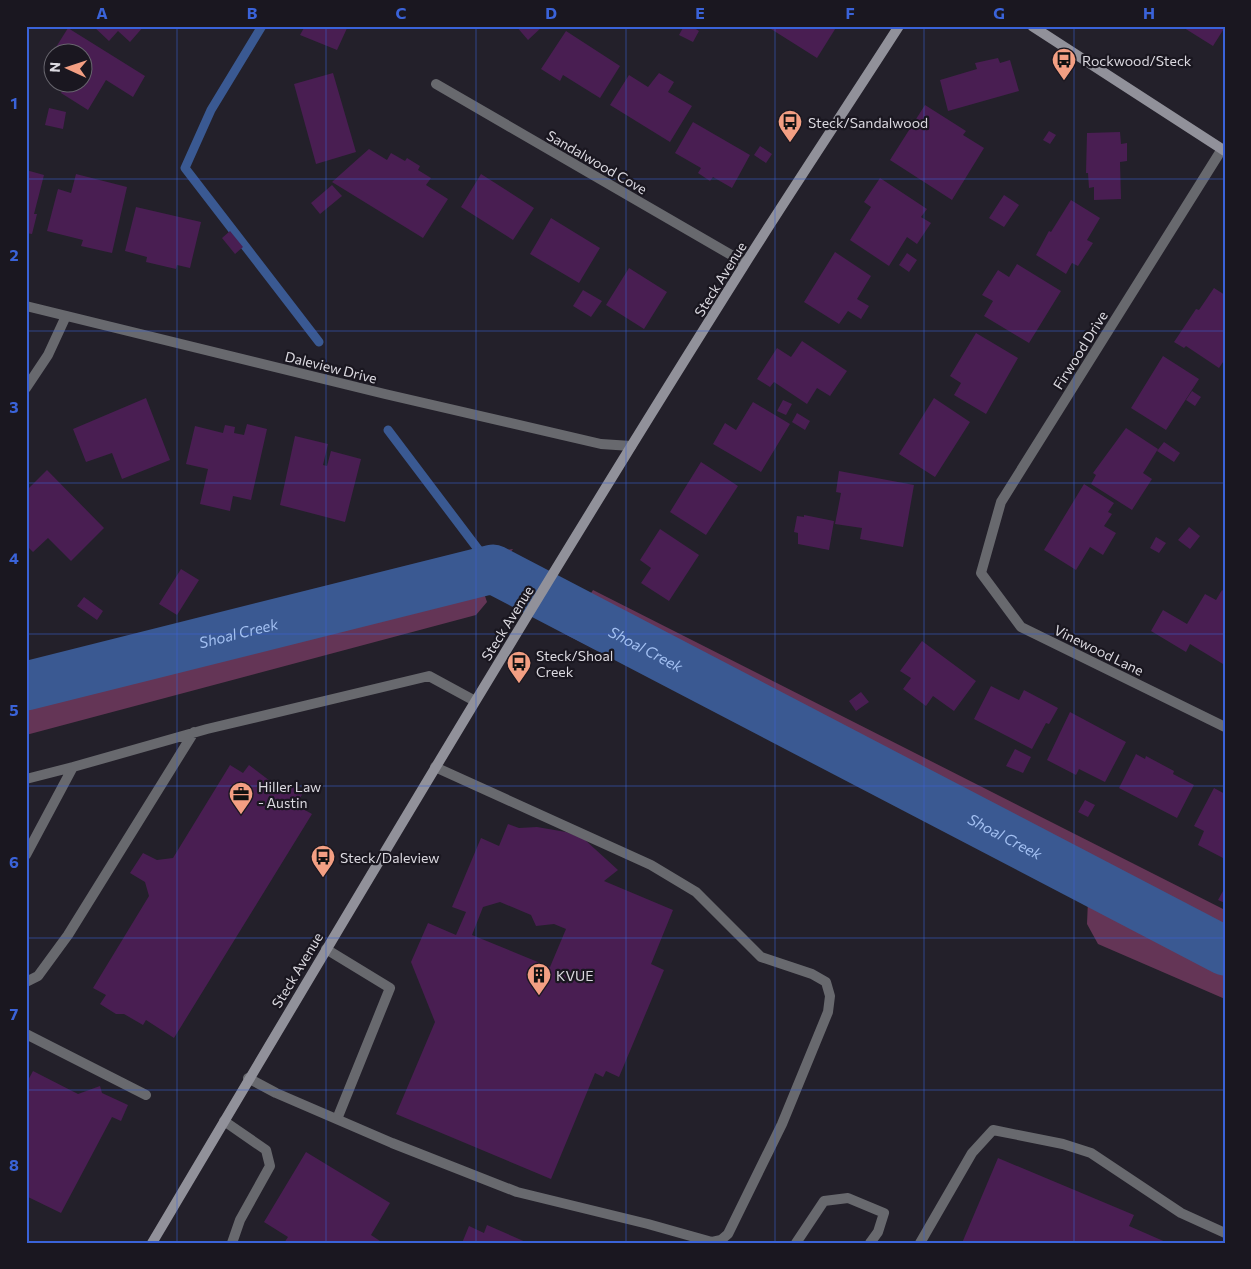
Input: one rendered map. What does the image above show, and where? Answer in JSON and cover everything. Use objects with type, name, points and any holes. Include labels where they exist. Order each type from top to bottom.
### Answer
[{"type":"street","name":"Steck Avenue","points":[[152,1243],[248,1078],[435,766],[631,446],[745,264],[899,26]]},
{"type":"street","points":[[1032,26],[1224,150]]},
{"type":"street","name":"Sandalwood Cove","points":[[436,84],[745,264]]},
{"type":"street","name":"Firwood Drive","points":[[981,573],[1001,502],[1224,150]]},
{"type":"street","name":"Daleview Drive","points":[[26,306],[414,401],[601,444],[631,446]]},
{"type":"street","points":[[26,388],[48,354],[66,316]]},
{"type":"street","name":"Vinewood Lane","points":[[981,573],[1021,627],[1225,727]]},
{"type":"street","points":[[26,779],[194,732],[429,676],[475,701]]},
{"type":"street","points":[[26,982],[38,976],[68,935],[194,732]]},
{"type":"street","points":[[248,1078],[276,1093],[392,1143],[517,1192],[648,1224],[712,1242],[721,1240],[728,1234],[782,1124],[828,1012],[830,996],[826,982],[812,974],[761,957],[696,892],[651,865],[435,766]]},
{"type":"street","points":[[26,855],[73,767]]},
{"type":"street","points":[[326,949],[390,988],[337,1119]]},
{"type":"street","points":[[26,1034],[146,1094]]},
{"type":"street","points":[[224,1121],[266,1150],[270,1166],[240,1220],[232,1243]]},
{"type":"street","points":[[920,1243],[972,1153],[993,1130],[1063,1144],[1091,1154],[1181,1213],[1225,1233]]},
{"type":"street","points":[[796,1243],[824,1201],[848,1198],[884,1214],[878,1232],[870,1243]]},
{"type":"shaded area","points":[[513,549],[483,590],[487,602],[476,615],[26,735],[26,664],[451,558]]},
{"type":"shaded area","points":[[593,590],[1225,910],[1225,999],[1098,944],[1087,924],[1088,900],[565,634]]},
{"type":"building","points":[[93,26],[144,26],[130,42],[118,31],[109,41]]},
{"type":"building","points":[[305,26],[348,26],[337,50],[300,35]]},
{"type":"building","points":[[516,26],[543,26],[528,40]]},
{"type":"building","points":[[684,26],[691,26],[699,31],[693,42],[679,35]]},
{"type":"building","points":[[773,26],[837,26],[817,58],[771,29]]},
{"type":"building","points":[[1181,26],[1225,26],[1225,27],[1213,46]]},
{"type":"building","points":[[68,28],[90,42],[59,42]]},
{"type":"building","points":[[566,31],[620,66],[600,98],[563,75],[560,81],[541,69]]},
{"type":"building","points":[[92,43],[145,76],[133,97],[106,80],[88,110],[61,93],[92,92]]},
{"type":"building","points":[[998,58],[1000,63],[1010,60],[1019,91],[948,111],[940,80],[977,69],[975,63]]},
{"type":"building","points":[[333,73],[356,152],[316,164],[294,84]]},
{"type":"building","points":[[659,73],[674,82],[668,92],[692,106],[670,142],[610,105],[629,75],[648,87]]},
{"type":"building","points":[[925,105],[966,131],[963,135],[984,148],[952,200],[890,160]]},
{"type":"building","points":[[49,108],[66,112],[63,129],[45,125]]},
{"type":"building","points":[[693,122],[750,155],[732,188],[713,177],[710,181],[698,173],[701,168],[675,153]]},
{"type":"building","points":[[1049,131],[1056,135],[1050,144],[1043,140]]},
{"type":"building","points":[[1120,132],[1121,144],[1127,143],[1127,161],[1120,162],[1121,199],[1094,200],[1094,187],[1089,188],[1088,173],[1086,173],[1087,133]]},
{"type":"building","points":[[760,146],[772,154],[766,163],[754,155]]},
{"type":"building","points":[[369,149],[387,160],[391,153],[405,161],[407,158],[420,166],[418,170],[431,178],[426,185],[448,199],[423,238],[332,182]]},
{"type":"building","points":[[26,170],[44,175],[34,214],[37,214],[32,234],[26,233]]},
{"type":"building","points":[[76,174],[127,187],[112,253],[81,246],[83,240],[47,231],[58,189],[71,193]]},
{"type":"building","points":[[481,174],[534,208],[513,240],[461,207]]},
{"type":"building","points":[[880,178],[927,209],[921,217],[931,223],[917,244],[907,237],[889,266],[850,240],[871,207],[864,202]]},
{"type":"building","points":[[332,185],[342,196],[320,214],[311,203]]},
{"type":"building","points":[[1004,195],[1019,205],[1004,227],[989,218]]},
{"type":"building","points":[[1071,200],[1100,218],[1087,240],[1093,243],[1078,266],[1072,263],[1066,274],[1036,255],[1049,231],[1051,232]]},
{"type":"building","points":[[136,207],[201,222],[190,268],[177,265],[176,269],[146,262],[147,257],[125,251]]},
{"type":"building","points":[[551,218],[600,248],[579,283],[530,254]]},
{"type":"building","points":[[230,231],[243,247],[235,254],[222,238]]},
{"type":"building","points":[[835,252],[871,276],[857,299],[869,306],[861,319],[848,311],[839,324],[804,302]]},
{"type":"building","points":[[907,253],[917,260],[909,272],[899,265]]},
{"type":"building","points":[[1017,264],[1061,291],[1029,343],[984,316],[993,301],[982,295],[998,270],[1009,277]]},
{"type":"building","points":[[629,268],[667,292],[644,329],[606,305]]},
{"type":"building","points":[[1214,288],[1225,295],[1225,359],[1219,368],[1186,346],[1184,348],[1174,342],[1196,309],[1199,310]]},
{"type":"building","points":[[583,290],[602,301],[591,317],[573,306]]},
{"type":"building","points":[[976,333],[1018,358],[986,414],[954,395],[961,383],[950,376]]},
{"type":"building","points":[[802,341],[847,371],[830,396],[817,388],[807,404],[774,382],[770,387],[757,379],[777,348],[791,357]]},
{"type":"building","points":[[1163,356],[1199,379],[1166,430],[1131,408]]},
{"type":"building","points":[[1192,391],[1201,397],[1195,406],[1186,400]]},
{"type":"building","points":[[146,398],[170,460],[122,479],[112,453],[86,462],[73,429]]},
{"type":"building","points":[[934,398],[970,422],[935,477],[899,454]]},
{"type":"building","points":[[783,400],[792,404],[786,415],[777,411]]},
{"type":"building","points":[[753,402],[790,424],[761,472],[713,444],[725,423],[736,430]]},
{"type":"building","points":[[797,413],[810,421],[805,430],[792,422]]},
{"type":"building","points":[[247,424],[267,429],[251,500],[233,496],[230,511],[200,504],[208,469],[186,464],[195,426],[223,433],[225,425],[235,427],[234,433],[244,435]]},
{"type":"building","points":[[1126,428],[1158,449],[1143,473],[1152,479],[1132,510],[1091,484],[1096,475],[1093,473]]},
{"type":"building","points":[[295,436],[328,444],[323,465],[327,466],[331,451],[361,459],[345,522],[280,505]]},
{"type":"building","points":[[1164,442],[1180,453],[1174,462],[1157,451]]},
{"type":"building","points":[[701,462],[738,486],[706,535],[670,512]]},
{"type":"building","points":[[47,470],[104,528],[71,561],[48,538],[33,552],[26,545],[26,491]]},
{"type":"building","points":[[839,471],[914,485],[903,547],[860,539],[862,528],[835,524],[841,493],[836,492]]},
{"type":"building","points":[[1084,484],[1114,503],[1108,512],[1112,514],[1104,526],[1116,533],[1103,555],[1090,547],[1076,570],[1044,550]]},
{"type":"building","points":[[804,515],[834,521],[829,550],[798,544],[798,533],[794,532],[797,516],[804,517]]},
{"type":"building","points":[[1189,527],[1200,536],[1190,549],[1178,540]]},
{"type":"building","points":[[660,529],[699,555],[669,601],[641,583],[651,568],[640,560]]},
{"type":"building","points":[[1156,537],[1166,543],[1159,553],[1150,548]]},
{"type":"building","points":[[181,569],[199,580],[177,615],[159,604]]},
{"type":"building","points":[[1222,590],[1225,592],[1225,661],[1223,664],[1190,644],[1186,652],[1151,631],[1163,610],[1187,624],[1205,594],[1216,600]]},
{"type":"building","points":[[84,597],[103,611],[97,620],[77,606]]},
{"type":"building","points":[[922,641],[976,681],[954,711],[933,696],[926,706],[903,689],[911,678],[900,671]]},
{"type":"building","points":[[991,686],[1019,700],[1024,690],[1058,708],[1049,724],[1046,723],[1032,749],[974,719]]},
{"type":"building","points":[[861,692],[869,702],[856,711],[849,701]]},
{"type":"building","points":[[1070,712],[1126,742],[1105,782],[1079,769],[1076,775],[1047,760]]},
{"type":"building","points":[[1015,749],[1031,757],[1023,773],[1006,766]]},
{"type":"building","points":[[1136,754],[1145,759],[1146,756],[1174,771],[1173,774],[1194,785],[1177,818],[1119,788]]},
{"type":"building","points":[[230,765],[243,773],[249,765],[287,794],[292,786],[303,793],[296,805],[312,814],[174,1038],[146,1020],[143,1025],[124,1014],[116,1014],[100,1004],[106,995],[93,988],[149,896],[145,882],[130,873],[143,853],[157,860],[173,858]]},
{"type":"building","points":[[1214,788],[1225,794],[1225,854],[1223,858],[1198,845],[1204,831],[1194,826]]},
{"type":"building","points":[[1085,800],[1095,805],[1088,817],[1078,812]]},
{"type":"building","name":"KVUE","points":[[508,824],[519,828],[537,827],[566,832],[584,839],[618,870],[604,881],[673,910],[651,964],[664,970],[619,1077],[606,1071],[603,1077],[595,1073],[551,1179],[396,1114],[435,1022],[411,962],[428,923],[456,935],[466,912],[452,907],[481,838],[499,846]],"holes":[[[500,902],[531,915],[536,926],[554,924],[566,929],[550,967],[472,935],[483,907]]]},
{"type":"building","points":[[1223,891],[1225,892],[1225,903],[1218,900]]},
{"type":"building","points":[[33,1071],[78,1094],[100,1086],[102,1093],[128,1105],[121,1121],[112,1117],[61,1213],[26,1196],[26,1084]]},
{"type":"building","points":[[306,1152],[390,1203],[371,1235],[383,1243],[284,1243],[288,1237],[264,1222]]},
{"type":"building","points":[[998,1158],[1134,1215],[1129,1226],[1168,1243],[962,1243]]},
{"type":"building","points":[[487,1225],[528,1243],[462,1243],[469,1226],[484,1233]]},
{"type":"waterway","points":[[262,26],[211,110],[185,168],[319,342]]},
{"type":"waterway","points":[[388,430],[493,569]]},
{"type":"waterway","name":"Shoal Creek","points":[[26,686],[493,569],[1225,951]]},
{"type":"place","name":"Rockwood/Steck","points":[[1064,81]]},
{"type":"place","name":"Steck/Sandalwood","points":[[790,143]]},
{"type":"place","name":"Steck/Shoal Creek","points":[[519,684]]},
{"type":"place","name":"Hiller Law - Austin","points":[[241,815]]},
{"type":"place","name":"Steck/Daleview","points":[[323,878]]},
{"type":"place","name":"KVUE","points":[[539,996]]}]
